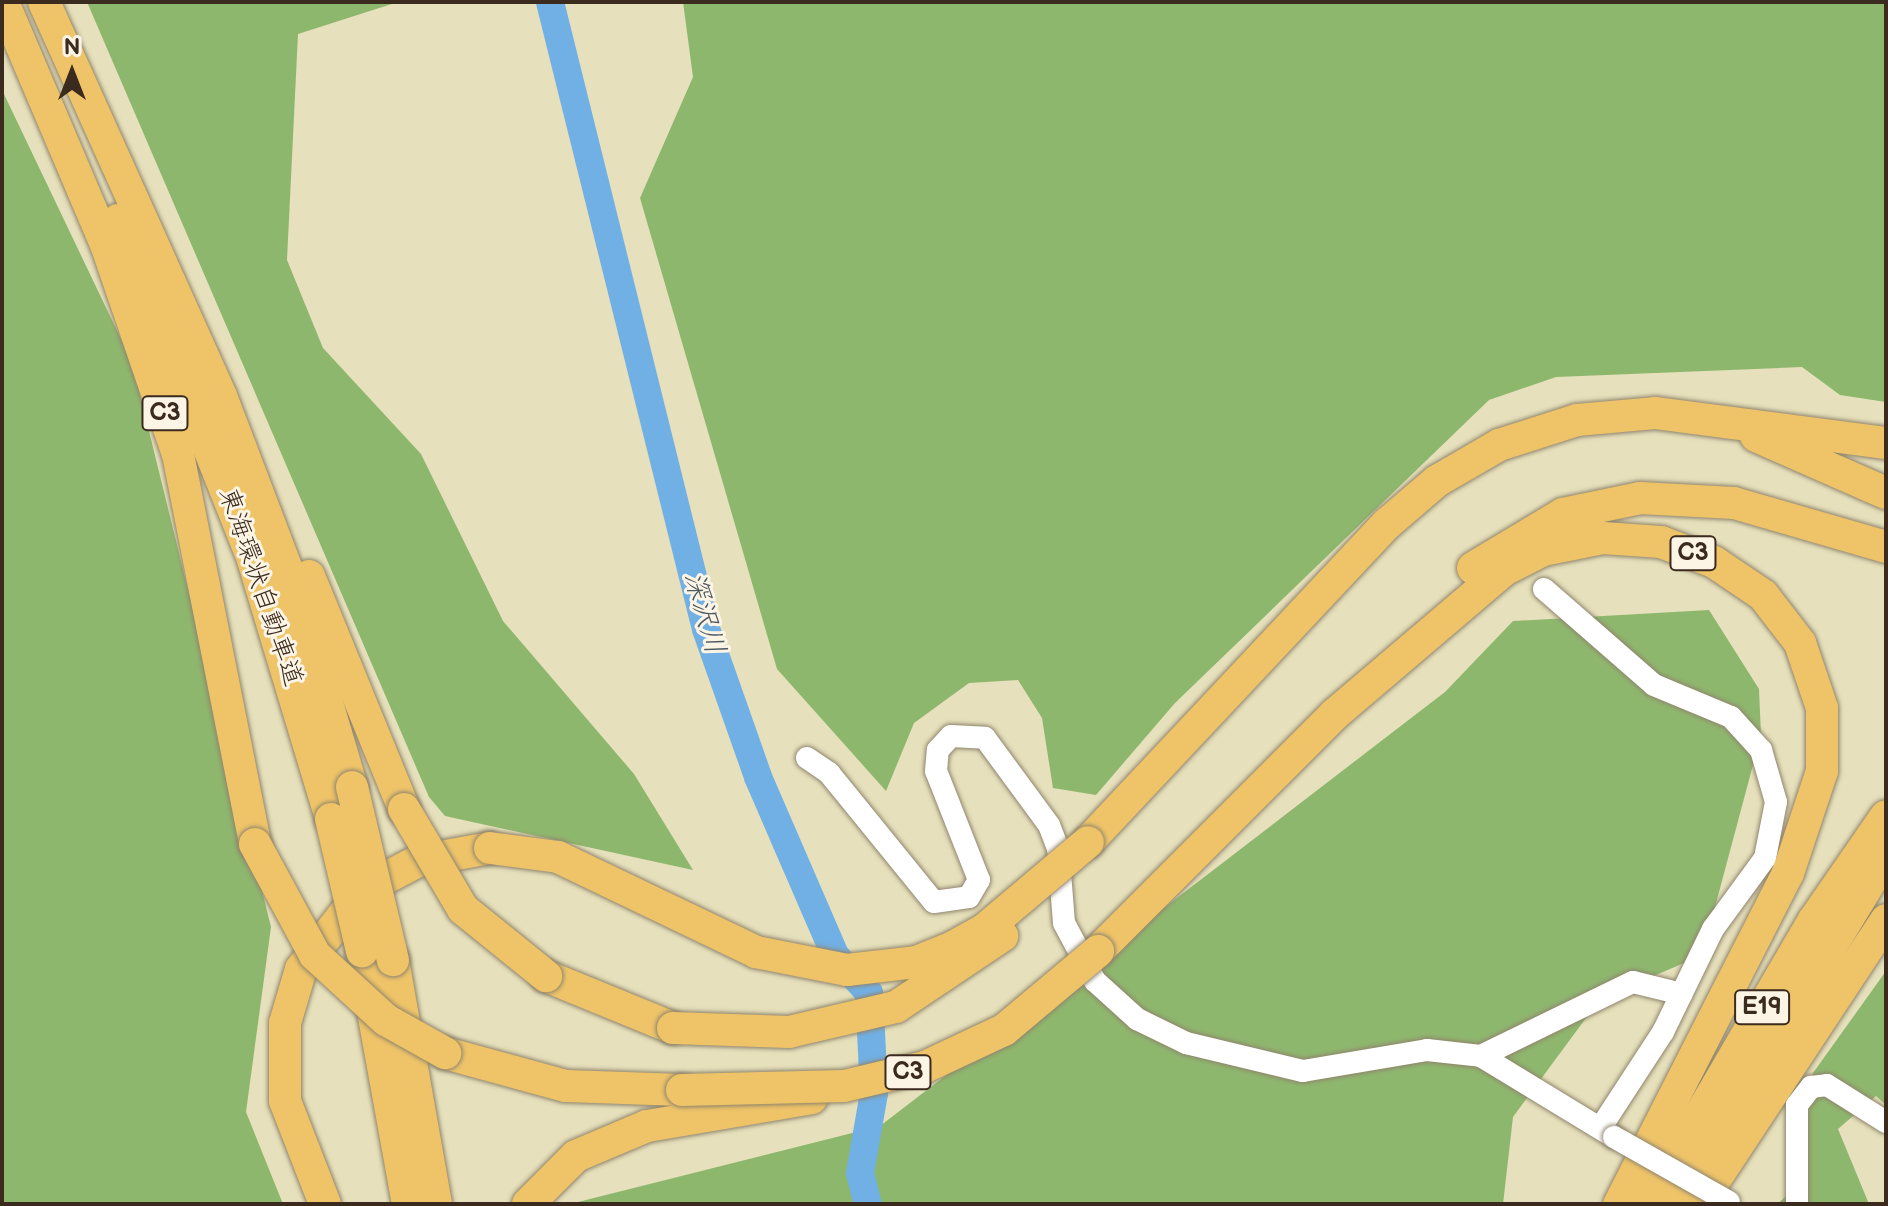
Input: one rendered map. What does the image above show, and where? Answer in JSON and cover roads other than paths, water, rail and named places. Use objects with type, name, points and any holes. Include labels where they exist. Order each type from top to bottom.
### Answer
[{"type":"highway","name":"C3","points":[[3,2],[107,247],[178,454],[255,844],[315,955],[386,1020],[445,1053],[566,1086],[684,1103],[882,1079],[1004,1030],[1098,951],[1450,588],[1487,556],[1563,514],[1679,497],[1802,519],[1886,547]]},
{"type":"highway","name":"東海環状自動車道","points":[[13,2],[106,192],[191,392],[278,634],[331,819],[362,951],[408,1204]]},
{"type":"highway","name":"東海環状自動車道","points":[[44,2],[175,283],[290,578],[352,787],[393,960],[436,1204]]},
{"type":"highway","points":[[175,283],[244,420],[404,809],[463,909],[546,976],[673,1028],[789,1032],[896,1007],[1007,932],[1388,523],[1437,481],[1544,428],[1611,416],[1700,415],[1886,443]]},
{"type":"highway","points":[[1611,416],[1734,429],[1886,493]]},
{"type":"highway","name":"C3","points":[[1226,822],[1460,602],[1543,550],[1603,538],[1661,542],[1714,562],[1763,595],[1800,643],[1822,708],[1817,800],[1741,969],[1619,1204]]},
{"type":"highway","name":"E19","points":[[1648,1204],[1814,920],[1886,816]]},
{"type":"highway","points":[[325,1204],[285,1101],[285,1023],[301,969],[363,890],[418,861],[490,848],[558,857],[756,952],[847,970],[916,962],[953,947],[984,930],[1088,842]]},
{"type":"highway","name":"E19","points":[[1675,1204],[1886,856]]},
{"type":"highway","points":[[1720,1203],[1845,977],[1886,920]]},
{"type":"highway","name":"C3","points":[[528,1204],[576,1156],[684,1103]]},
{"type":"street","points":[[1544,589],[1654,685],[1731,717],[1768,765],[1772,842],[1713,929],[1608,1132]]},
{"type":"street","points":[[807,758],[829,773],[934,902],[969,897],[979,880],[936,771],[938,750],[951,736],[985,738],[1049,825],[1058,848],[1064,923],[1095,981],[1137,1019],[1186,1043],[1303,1071],[1427,1050],[1481,1056],[1720,1203]]},
{"type":"street","points":[[1481,1056],[1633,982],[1682,994]]},
{"type":"street","points":[[1797,1204],[1797,1105],[1811,1087],[1827,1085],[1886,1122]]},
{"type":"waterway","name":"深沢川","points":[[550,2],[706,629],[758,777],[835,955],[869,993],[874,1093],[860,1173],[868,1204]]}]
